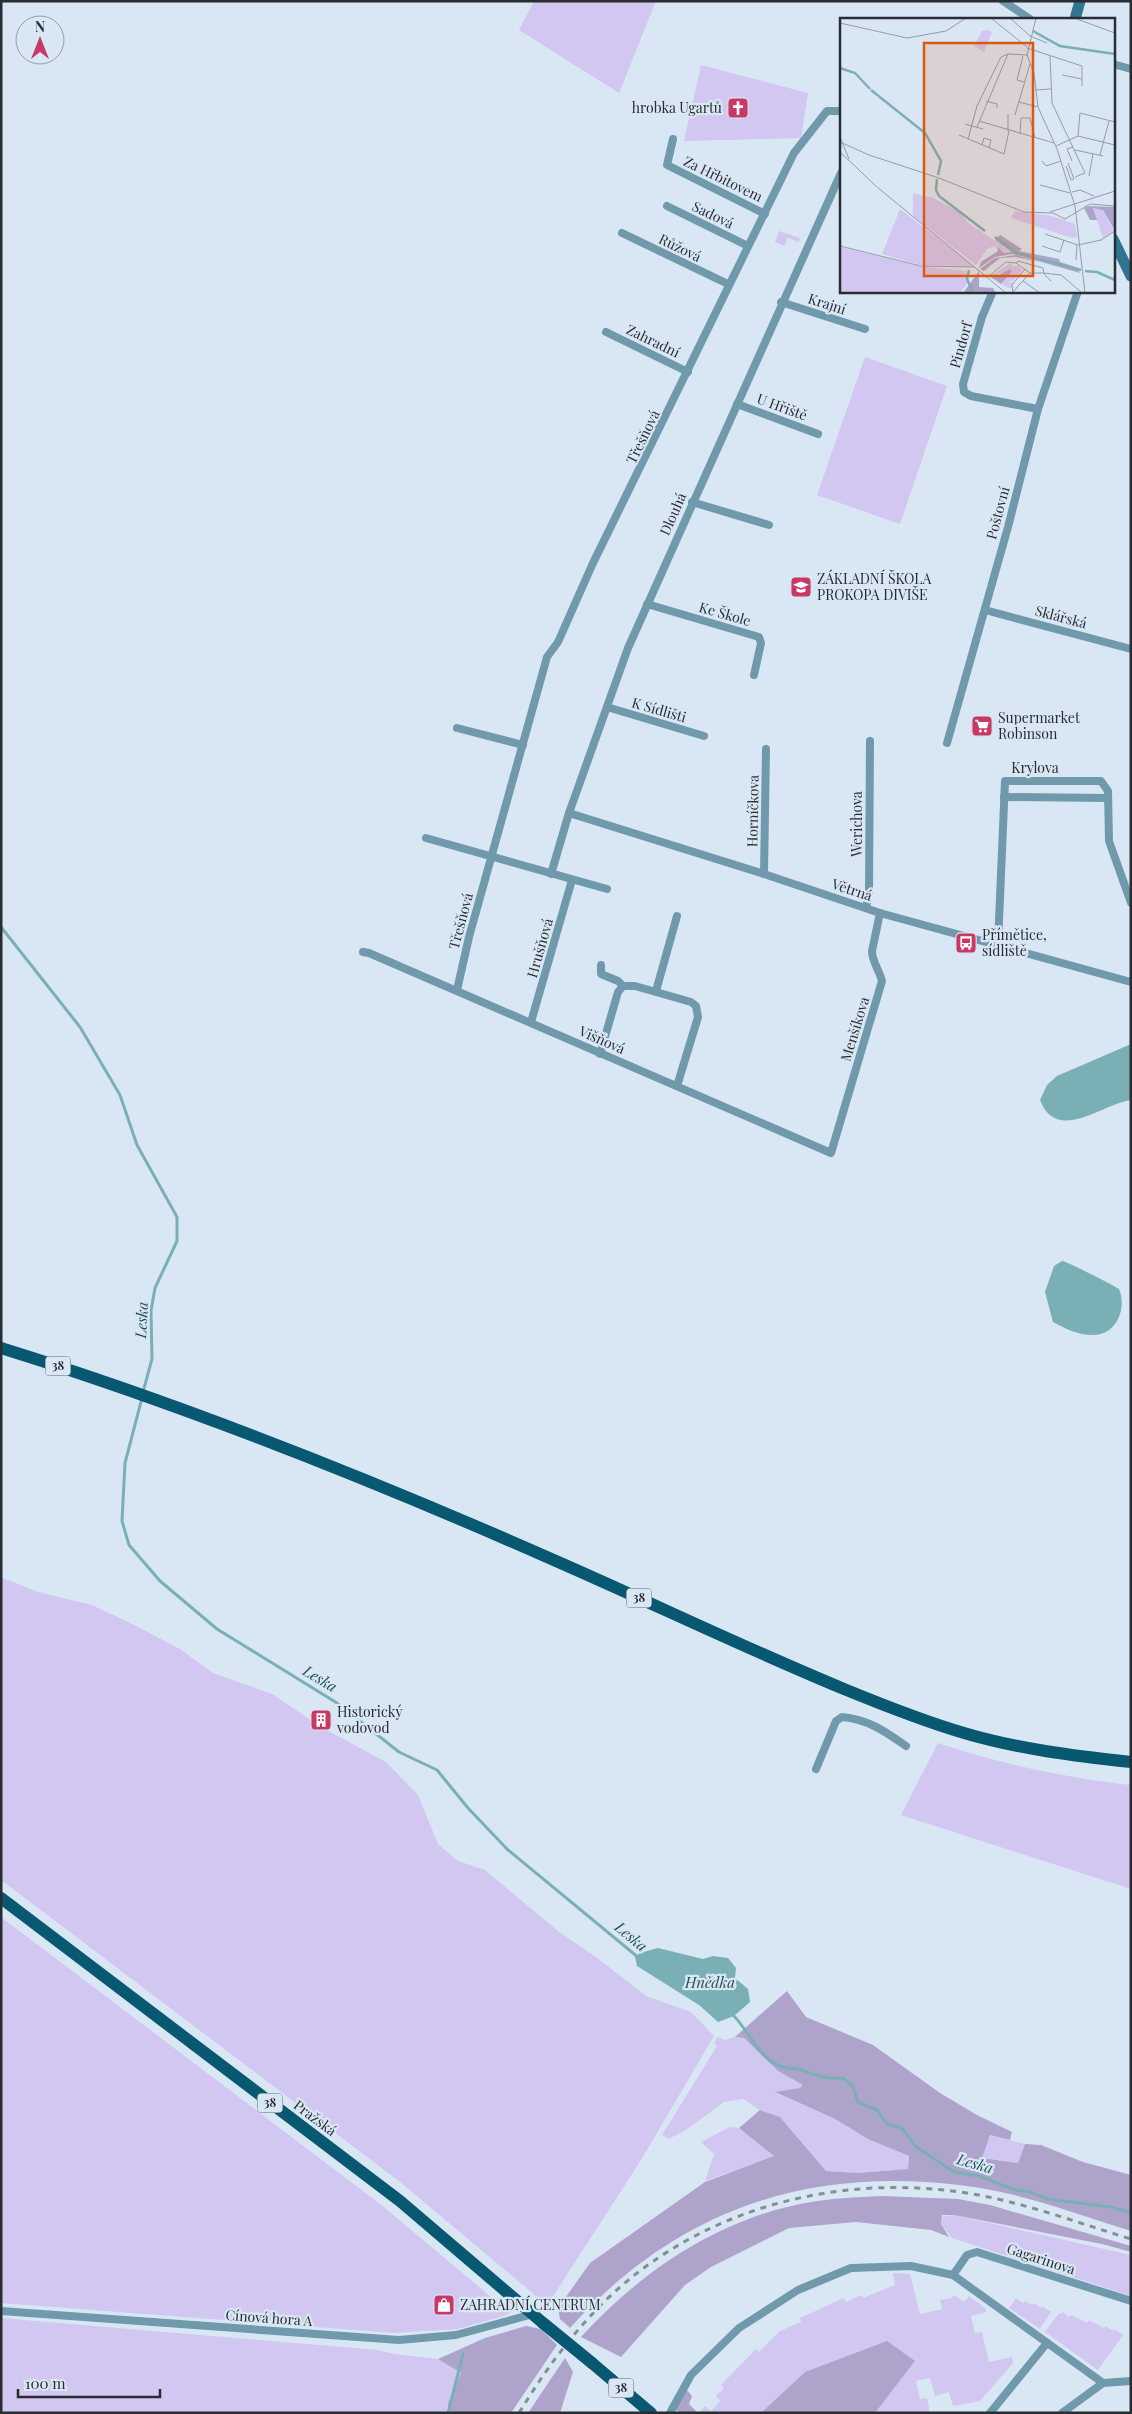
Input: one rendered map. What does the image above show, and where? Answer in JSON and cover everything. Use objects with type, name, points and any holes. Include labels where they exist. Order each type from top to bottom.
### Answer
[{"type":"main road","points":[[1076,18],[1080,1]]},
{"type":"main road","points":[[1114,241],[1131,276]]},
{"type":"main road","name":"38","points":[[1,1348],[157,1400],[416,1500],[558,1561],[792,1668],[884,1705],[963,1733],[1036,1750],[1131,1762]]},
{"type":"main road","name":"Pražská","points":[[1,1898],[400,2201],[533,2314]]},
{"type":"main road","name":"38","points":[[533,2314],[651,2413]]},
{"type":"street","points":[[1003,1],[1028,18]]},
{"type":"street","points":[[1114,64],[1131,69]]},
{"type":"street","name":"Třešňová","points":[[457,990],[469,937],[547,657],[558,642],[593,563],[688,372],[728,284],[799,145],[827,112],[840,111]]},
{"type":"street","name":"Za Hřbitovem","points":[[673,139],[667,165],[765,214]]},
{"type":"street","name":"Dlouhá","points":[[550,874],[569,813],[628,648],[781,302],[840,175]]},
{"type":"street","name":"Sadová","points":[[667,206],[748,246]]},
{"type":"street","name":"Růžová","points":[[622,234],[728,284]]},
{"type":"street","name":"Pindorf","points":[[993,292],[982,317],[963,384],[964,392],[971,396],[1038,409]]},
{"type":"street","name":"Poštovní","points":[[947,743],[985,610],[1038,409],[1078,292]]},
{"type":"street","name":"Krajní","points":[[781,302],[865,329]]},
{"type":"street","name":"Zahradní","points":[[606,332],[688,372]]},
{"type":"street","name":"U Hřiště","points":[[737,404],[818,434]]},
{"type":"street","points":[[692,502],[769,525]]},
{"type":"street","name":"Ke Škole","points":[[648,604],[760,637],[761,643],[754,674]]},
{"type":"street","name":"Sklářská","points":[[985,610],[1131,649]]},
{"type":"street","name":"K Sídlišti","points":[[607,708],[704,736]]},
{"type":"street","points":[[457,728],[523,745]]},
{"type":"street","name":"Werichova","points":[[866,907],[869,892],[870,741]]},
{"type":"street","name":"Horníčkova","points":[[764,874],[766,749]]},
{"type":"street","name":"Krylova","points":[[1004,796],[1005,781],[1101,781],[1108,791],[1108,798]]},
{"type":"street","points":[[998,944],[1004,796],[1108,798],[1109,841],[1131,903]]},
{"type":"street","name":"Větrná","points":[[569,813],[880,912],[1131,982]]},
{"type":"street","points":[[426,838],[607,890]]},
{"type":"street","name":"Hrušňová","points":[[531,1022],[572,880]]},
{"type":"street","name":"Menšíkova","points":[[831,1153],[882,981],[872,957],[880,912]]},
{"type":"street","points":[[656,991],[677,916]]},
{"type":"street","name":"Višňová","points":[[362,952],[369,953],[457,990],[600,1054],[831,1153]]},
{"type":"street","points":[[601,965],[601,974],[618,981],[624,986],[635,986],[656,991],[691,1002],[698,1012],[677,1086]]},
{"type":"street","points":[[600,1054],[618,992],[624,986]]},
{"type":"street","points":[[816,1769],[836,1721],[842,1718],[866,1722],[882,1729],[906,1746]]},
{"type":"street","name":"Gagarinova","points":[[952,2275],[967,2255],[977,2252],[1131,2301]]},
{"type":"street","points":[[670,2413],[691,2375],[738,2328],[798,2290],[852,2268],[911,2266],[952,2275],[1103,2383]]},
{"type":"street","name":"Cínová hora A","points":[[1,2311],[400,2340],[456,2335],[533,2314]]},
{"type":"street","points":[[990,2413],[1047,2343]]},
{"type":"street","points":[[1062,2413],[1103,2383],[1131,2381]]},
{"type":"shaded area","points":[[534,1],[656,1],[619,93],[519,30]]},
{"type":"shaded area","points":[[701,65],[808,93],[801,138],[684,141]]},
{"type":"shaded area","points":[[779,231],[800,238],[799,242],[788,238],[784,246],[775,242]]},
{"type":"shaded area","points":[[865,357],[947,386],[900,524],[817,495]]},
{"type":"shaded area","points":[[1,1577],[38,1592],[92,1605],[130,1623],[180,1649],[213,1673],[272,1694],[321,1727],[386,1762],[418,1795],[438,1844],[458,1861],[485,1870],[558,1931],[596,1957],[646,1996],[691,2012],[714,2036],[641,2160],[550,2301],[542,2301],[400,2182],[1,1880]]},
{"type":"shaded area","points":[[938,1743],[1033,1769],[1131,1785],[1131,1889],[901,1815]]},
{"type":"shaded area","points":[[1,1917],[384,2207],[510,2313],[458,2329],[394,2333],[1,2303]]},
{"type":"shaded area","points":[[787,1991],[806,2017],[873,2045],[940,2093],[977,2115],[1012,2132],[1010,2140],[990,2135],[982,2158],[1018,2163],[1025,2144],[1041,2145],[1083,2162],[1131,2175],[1131,2231],[1002,2192],[959,2185],[902,2181],[847,2183],[795,2191],[746,2206],[699,2227],[654,2254],[611,2288],[570,2328],[560,2319],[558,2308],[590,2263],[705,2182],[774,2156],[739,2128],[760,2110],[780,2117],[826,2171],[857,2173],[908,2169],[909,2156],[868,2139],[835,2119],[775,2092],[800,2088],[803,2085],[778,2071],[744,2038],[735,2037]]},
{"type":"shaded area","points":[[717,2037],[725,2040],[735,2037],[744,2038],[778,2071],[804,2085],[800,2088],[776,2093],[835,2119],[868,2139],[909,2156],[908,2169],[857,2173],[826,2171],[780,2117],[760,2110],[743,2099],[724,2102],[689,2128],[669,2139],[662,2135],[717,2046],[714,2043]]},
{"type":"shaded area","points":[[730,2127],[739,2128],[775,2156],[705,2181],[714,2154],[701,2142]]},
{"type":"shaded area","points":[[990,2135],[1025,2144],[1018,2163],[982,2158]]},
{"type":"shaded area","points":[[882,2196],[958,2199],[990,2205],[1131,2246],[1131,2252],[1102,2244],[954,2215],[942,2215],[941,2224],[949,2237],[931,2230],[856,2222],[789,2228],[711,2267],[685,2285],[621,2357],[581,2337],[605,2312],[658,2268],[718,2232],[783,2208],[825,2200]]},
{"type":"shaded area","points":[[954,2215],[1131,2255],[1131,2296],[952,2238],[941,2224],[943,2216]]},
{"type":"shaded area","points":[[893,2273],[910,2274],[920,2314],[942,2309],[940,2300],[952,2298],[954,2295],[964,2302],[969,2296],[986,2309],[986,2312],[971,2316],[975,2333],[982,2332],[989,2362],[1012,2357],[1013,2363],[980,2401],[953,2406],[949,2392],[935,2396],[930,2378],[916,2381],[920,2399],[927,2398],[930,2413],[875,2413],[915,2361],[805,2372],[761,2413],[699,2413],[705,2406],[711,2411],[720,2401],[716,2396],[724,2388],[721,2385],[756,2349],[759,2352],[780,2331],[801,2322],[800,2318],[844,2298],[846,2302],[861,2295],[863,2298],[895,2285]]},
{"type":"shaded area","points":[[1016,2298],[1023,2303],[1025,2301],[1032,2305],[1034,2303],[1041,2308],[1042,2306],[1051,2312],[1040,2329],[1009,2308]]},
{"type":"shaded area","points":[[1063,2312],[1069,2317],[1071,2315],[1087,2323],[1089,2320],[1104,2328],[1106,2326],[1113,2331],[1114,2329],[1123,2335],[1098,2370],[1045,2332],[1059,2313]]},
{"type":"shaded area","points":[[1,2318],[378,2350],[394,2354],[438,2359],[461,2373],[448,2403],[449,2413],[1,2413]]},
{"type":"shaded area","points":[[526,2326],[541,2329],[557,2345],[511,2413],[449,2413],[448,2403],[461,2373],[438,2359],[485,2338]]},
{"type":"shaded area","points":[[887,2341],[915,2361],[875,2413],[761,2413],[805,2372]]},
{"type":"shaded area","points":[[565,2358],[573,2372],[560,2413],[528,2413]]},
{"type":"shaded area","points":[[686,2389],[692,2396],[689,2404],[698,2413],[680,2413],[675,2409]]},
{"type":"water","points":[[1131,1044],[1131,1100],[1081,1118],[1069,1120],[1057,1119],[1048,1113],[1040,1100],[1047,1085],[1057,1076]]},
{"type":"water","points":[[1062,1261],[1119,1289],[1122,1304],[1121,1312],[1114,1325],[1108,1330],[1101,1334],[1082,1334],[1053,1322],[1045,1292],[1054,1266]]},
{"type":"water","name":"Hnědka","points":[[658,1948],[703,1959],[713,1956],[728,1958],[736,1968],[735,1978],[748,1989],[750,2002],[734,2016],[718,2022],[699,2005],[637,1966],[635,1957],[640,1953]]},
{"type":"waterway","name":"Leska","points":[[1,927],[80,1027],[120,1095],[137,1145],[177,1217],[177,1241],[155,1288],[151,1311],[152,1359],[143,1392]]},
{"type":"waterway","name":"Leska","points":[[142,1398],[125,1463],[122,1521],[129,1545],[160,1581],[217,1629],[337,1703],[399,1752],[437,1770],[468,1808],[507,1849],[639,1958]]},
{"type":"waterway","name":"Leska","points":[[732,2014],[767,2058],[783,2067],[800,2069],[823,2077],[844,2078],[853,2087],[858,2102],[877,2110],[887,2124],[902,2128],[915,2146],[954,2172],[979,2176],[1015,2190],[1031,2192],[1047,2199],[1111,2207],[1131,2213]]},
{"type":"waterway","points":[[448,2413],[463,2354]]},
{"type":"railway","points":[[519,2413],[538,2383],[582,2325],[607,2299],[644,2268],[684,2242],[726,2221],[771,2205],[817,2194],[864,2189],[912,2188],[960,2192],[1025,2206],[1131,2239]]},
{"type":"place","name":"hrobka Ugartů","points":[[738,108]]},
{"type":"place","name":"ZÁKLADNÍ ŠKOLA PROKOPA DIVIŠE","points":[[801,587]]},
{"type":"place","name":"Supermarket Robinson","points":[[982,726]]},
{"type":"place","name":"Přímětice, sídliště","points":[[966,943]]},
{"type":"place","name":"Historický vodovod","points":[[321,1720]]},
{"type":"place","name":"ZAHRADNÍ CENTRUM","points":[[444,2305]]}]
